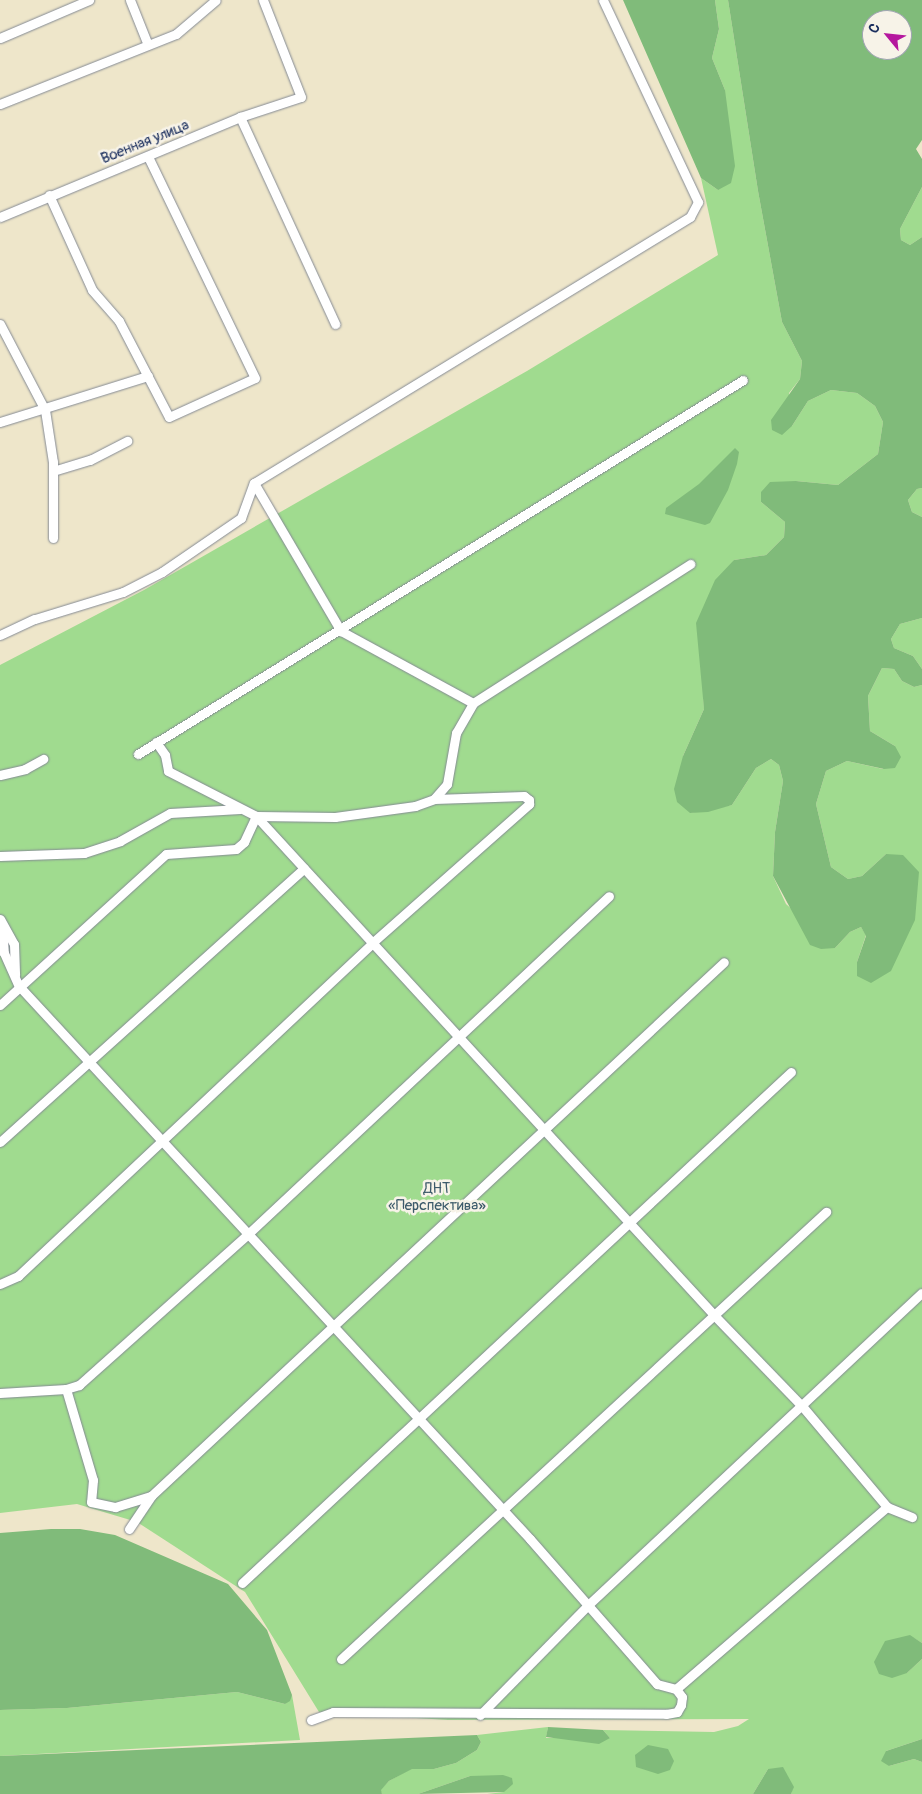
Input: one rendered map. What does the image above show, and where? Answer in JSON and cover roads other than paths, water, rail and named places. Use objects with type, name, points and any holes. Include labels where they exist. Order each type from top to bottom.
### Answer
[{"type":"street","points":[[0,38],[88,0]]},
{"type":"street","points":[[130,0],[148,45]]},
{"type":"street","points":[[0,104],[176,34],[216,0]]},
{"type":"street","name":"Военная улица","points":[[0,217],[49,195],[148,157],[240,117],[301,97],[263,0]]},
{"type":"street","points":[[0,635],[35,619],[123,592],[162,572],[241,518],[254,482],[690,217],[698,202],[603,0]]},
{"type":"street","points":[[240,117],[335,324]]},
{"type":"street","points":[[49,195],[92,290],[118,321],[169,417],[255,378],[148,157]]},
{"type":"street","points":[[0,324],[46,410],[53,471],[53,538]]},
{"type":"street","points":[[0,422],[46,410],[148,376]]},
{"type":"street","points":[[138,754],[341,631],[744,380]]},
{"type":"street","points":[[53,471],[90,460],[127,441]]},
{"type":"street","points":[[254,482],[341,631],[473,703]]},
{"type":"street","points":[[434,799],[447,784],[456,733],[473,703],[690,564]]},
{"type":"street","points":[[156,742],[165,755],[168,771],[219,799],[247,809],[256,816],[714,1315],[802,1406],[887,1507],[912,1517]]},
{"type":"street","points":[[0,775],[19,772],[43,759]]},
{"type":"street","points":[[0,1284],[18,1276],[372,943],[529,804],[529,800],[524,796],[434,799],[415,806],[335,817],[256,816]]},
{"type":"street","points":[[0,856],[84,853],[120,841],[170,812],[193,809],[247,809]]},
{"type":"street","points":[[0,1004],[166,854],[236,849],[244,842],[256,816]]},
{"type":"street","points":[[0,1142],[304,868]]},
{"type":"street","points":[[0,1393],[66,1389],[79,1385],[249,1233],[609,896]]},
{"type":"street","points":[[1,923],[4,953],[19,986],[418,1417],[657,1684],[676,1689],[682,1697],[681,1705],[677,1712],[666,1714],[480,1716],[333,1712],[311,1720]]},
{"type":"street","points":[[129,1528],[151,1496],[333,1325],[545,1132],[724,962]]},
{"type":"street","points":[[242,1583],[418,1417],[792,1072]]},
{"type":"street","points":[[341,1659],[826,1212]]},
{"type":"street","points":[[480,1716],[588,1606],[922,1293]]},
{"type":"street","points":[[66,1389],[93,1480],[91,1502],[115,1507],[151,1496]]},
{"type":"street","points":[[676,1689],[887,1507]]},
{"type":"park label","name":"ДНТ «Перспектива»","points":[[437,1196]]}]
